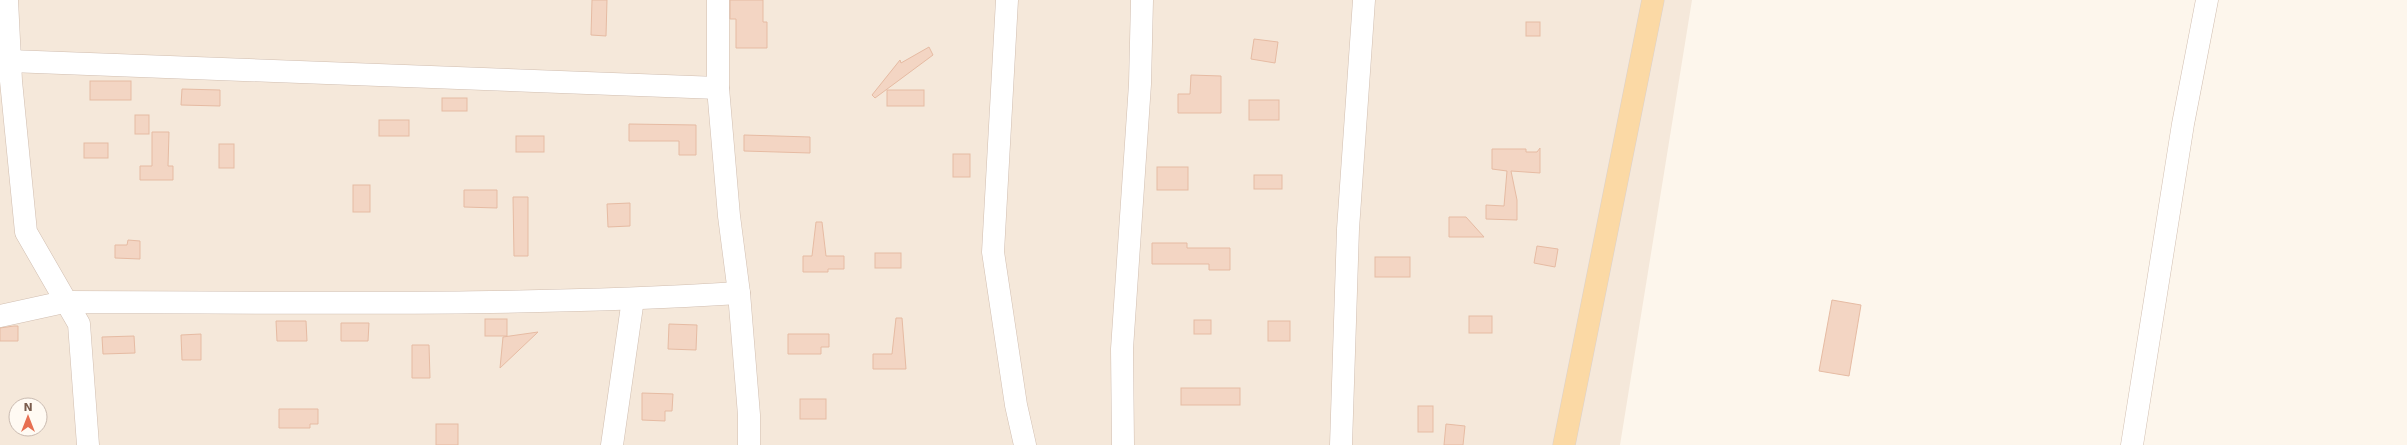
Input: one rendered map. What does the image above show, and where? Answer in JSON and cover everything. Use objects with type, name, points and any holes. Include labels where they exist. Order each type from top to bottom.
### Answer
[{"type":"main road","points":[[1564,445],[1653,0]]},
{"type":"street","points":[[7,0],[7,74],[26,232],[64,302],[78,324],[88,445]]},
{"type":"street","points":[[718,0],[718,88],[729,216],[739,293],[749,415],[749,445]]},
{"type":"street","points":[[1007,0],[993,252],[1016,405],[1024,445]]},
{"type":"street","points":[[1122,445],[1122,349],[1140,84],[1142,0]]},
{"type":"street","points":[[1341,445],[1348,228],[1364,0]]},
{"type":"street","points":[[2132,445],[2183,124],[2207,0]]},
{"type":"street","points":[[7,74],[718,88]]},
{"type":"street","points":[[0,316],[64,302],[500,302],[633,299],[739,293]]},
{"type":"street","points":[[612,445],[633,299]]},
{"type":"shaded area","points":[[0,0],[1692,0],[1620,445],[0,445]]},
{"type":"building","points":[[592,0],[607,0],[606,36],[591,35]]},
{"type":"building","points":[[730,0],[763,0],[763,22],[767,22],[767,48],[736,48],[736,19],[730,19]]},
{"type":"building","points":[[1526,22],[1540,22],[1540,36],[1526,36]]},
{"type":"building","points":[[1254,39],[1278,42],[1275,63],[1251,59]]},
{"type":"building","points":[[929,47],[933,55],[875,98],[872,95],[900,60],[901,63]]},
{"type":"building","points":[[1191,75],[1221,76],[1221,113],[1178,113],[1178,94],[1190,94]]},
{"type":"building","points":[[90,81],[131,81],[131,100],[90,100]]},
{"type":"building","points":[[182,89],[220,90],[220,106],[181,105]]},
{"type":"building","points":[[887,90],[924,90],[924,106],[887,106]]},
{"type":"building","points":[[442,98],[467,98],[467,111],[442,111]]},
{"type":"building","points":[[1249,100],[1279,100],[1279,120],[1249,120]]},
{"type":"building","points":[[135,115],[149,115],[149,134],[135,134]]},
{"type":"building","points":[[379,120],[409,120],[409,136],[379,136]]},
{"type":"building","points":[[629,124],[696,125],[696,155],[679,155],[679,141],[629,141]]},
{"type":"building","points":[[152,132],[169,132],[168,166],[173,166],[173,180],[140,180],[140,166],[152,166]]},
{"type":"building","points":[[744,135],[810,137],[810,153],[744,151]]},
{"type":"building","points":[[516,136],[544,136],[544,152],[516,152]]},
{"type":"building","points":[[84,143],[108,143],[108,158],[84,158]]},
{"type":"building","points":[[219,144],[234,144],[234,168],[219,168]]},
{"type":"building","points":[[1540,148],[1540,173],[1511,171],[1517,200],[1517,220],[1486,219],[1486,205],[1504,206],[1507,171],[1492,169],[1492,149],[1526,149],[1526,152],[1537,152]]},
{"type":"building","points":[[953,154],[970,154],[970,177],[953,177]]},
{"type":"building","points":[[1157,167],[1188,167],[1188,190],[1157,190]]},
{"type":"building","points":[[1254,175],[1282,175],[1282,189],[1254,189]]},
{"type":"building","points":[[353,185],[370,185],[370,212],[353,212]]},
{"type":"building","points":[[464,190],[497,190],[497,208],[464,207]]},
{"type":"building","points":[[513,197],[528,197],[528,256],[514,256]]},
{"type":"building","points":[[630,203],[630,226],[608,227],[607,204]]},
{"type":"building","points":[[1449,217],[1466,217],[1484,237],[1449,237]]},
{"type":"building","points":[[816,222],[822,222],[826,256],[844,256],[844,269],[828,269],[828,272],[803,272],[803,256],[812,256]]},
{"type":"building","points":[[128,240],[140,241],[140,259],[115,258],[115,245],[127,245]]},
{"type":"building","points":[[1152,243],[1187,243],[1187,248],[1230,248],[1230,270],[1209,270],[1209,264],[1152,264]]},
{"type":"building","points":[[1537,246],[1558,249],[1555,267],[1534,263]]},
{"type":"building","points":[[875,253],[901,253],[901,268],[875,268]]},
{"type":"building","points":[[1375,257],[1410,257],[1410,277],[1375,277]]},
{"type":"building","points":[[1832,300],[1861,305],[1849,376],[1819,371]]},
{"type":"building","points":[[1469,316],[1492,316],[1492,333],[1469,333]]},
{"type":"building","points":[[896,318],[902,318],[906,369],[873,369],[873,354],[892,354]]},
{"type":"building","points":[[485,319],[507,319],[507,336],[485,336]]},
{"type":"building","points":[[1194,320],[1211,320],[1211,334],[1194,334]]},
{"type":"building","points":[[276,321],[306,321],[307,341],[277,341]]},
{"type":"building","points":[[1268,321],[1290,321],[1290,341],[1268,341]]},
{"type":"building","points":[[341,323],[369,323],[368,341],[341,341]]},
{"type":"building","points":[[669,324],[697,325],[696,350],[668,349]]},
{"type":"building","points":[[18,326],[18,341],[0,341],[0,328]]},
{"type":"building","points":[[538,332],[500,368],[503,337]]},
{"type":"building","points":[[201,334],[201,360],[182,360],[181,335]]},
{"type":"building","points":[[788,334],[829,334],[829,347],[821,347],[821,354],[788,354]]},
{"type":"building","points":[[134,336],[135,353],[103,354],[102,337]]},
{"type":"building","points":[[412,345],[429,345],[430,378],[412,378]]},
{"type":"building","points":[[1181,388],[1240,388],[1240,405],[1181,405]]},
{"type":"building","points":[[642,393],[673,394],[672,411],[665,411],[665,421],[642,420]]},
{"type":"building","points":[[800,399],[826,399],[826,419],[800,419]]},
{"type":"building","points":[[1418,406],[1433,406],[1433,432],[1418,432]]},
{"type":"building","points":[[279,409],[318,409],[318,424],[310,424],[310,428],[279,428]]},
{"type":"building","points":[[436,424],[458,424],[458,445],[436,445]]},
{"type":"building","points":[[1446,424],[1465,426],[1463,445],[1444,445]]}]
